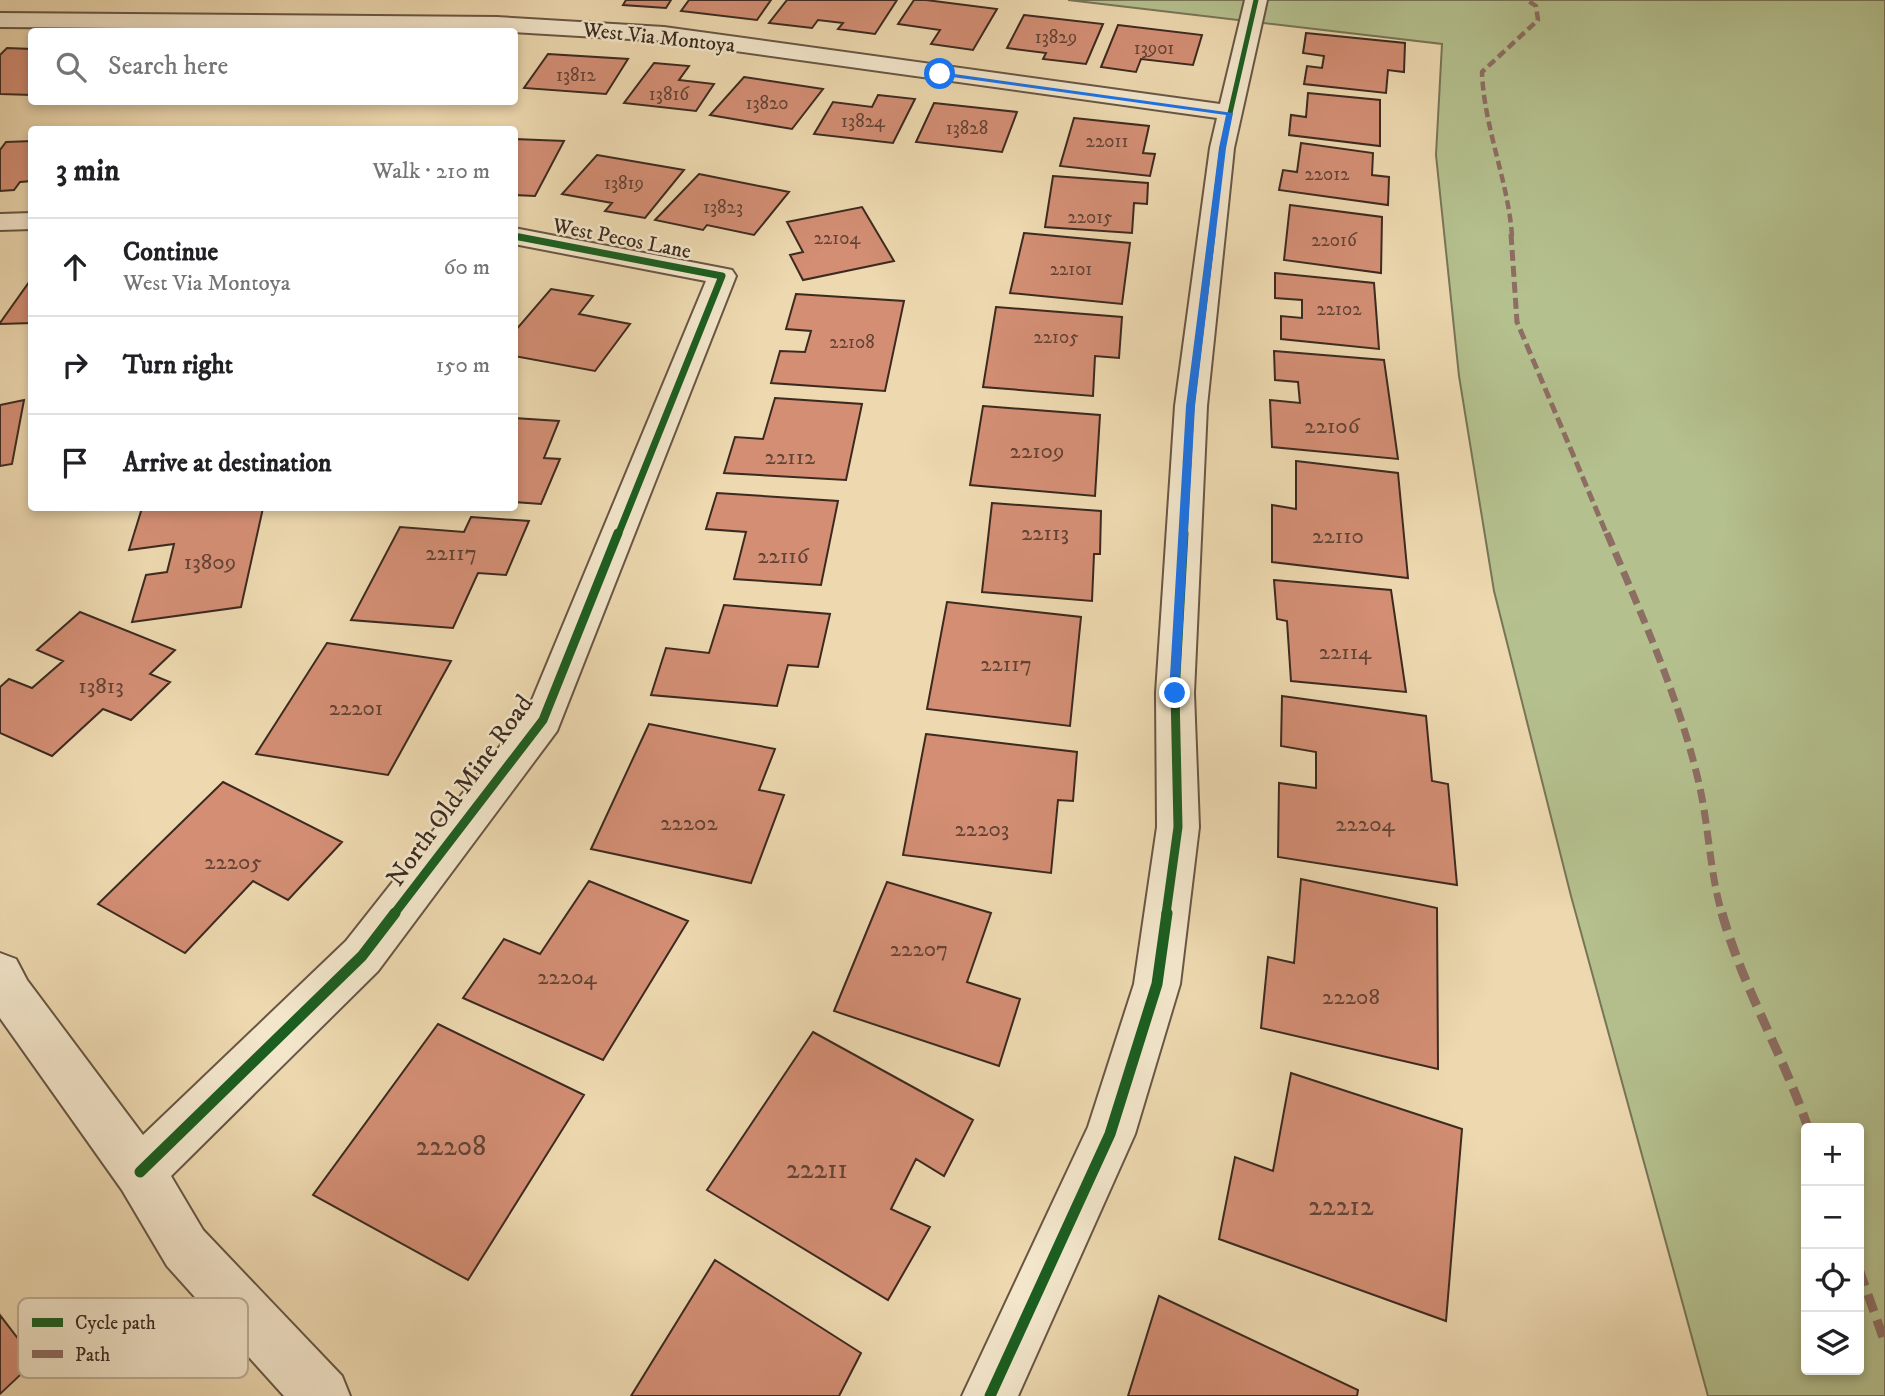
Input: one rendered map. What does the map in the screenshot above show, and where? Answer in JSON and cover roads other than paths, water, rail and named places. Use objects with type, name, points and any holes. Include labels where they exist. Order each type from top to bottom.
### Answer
[{"type":"street","points":[[990,1396],[1110,1134],[1157,984],[1178,827],[1175,693],[1191,406],[1222,148],[1256,0]]},
{"type":"street","name":"West Via Montoya","points":[[0,20],[497,24],[664,34],[1230,113]]},
{"type":"street","points":[[0,222],[28,221]]},
{"type":"street","name":"West Pecos Lane","points":[[518,237],[722,276]]},
{"type":"street","name":"North Old Mine Road","points":[[140,1172],[362,956],[543,720],[722,276]]},
{"type":"street","points":[[0,974],[11,995],[140,1172],[185,1248],[231,1298]]},
{"type":"street","points":[[248,1316],[322,1396]]}]
